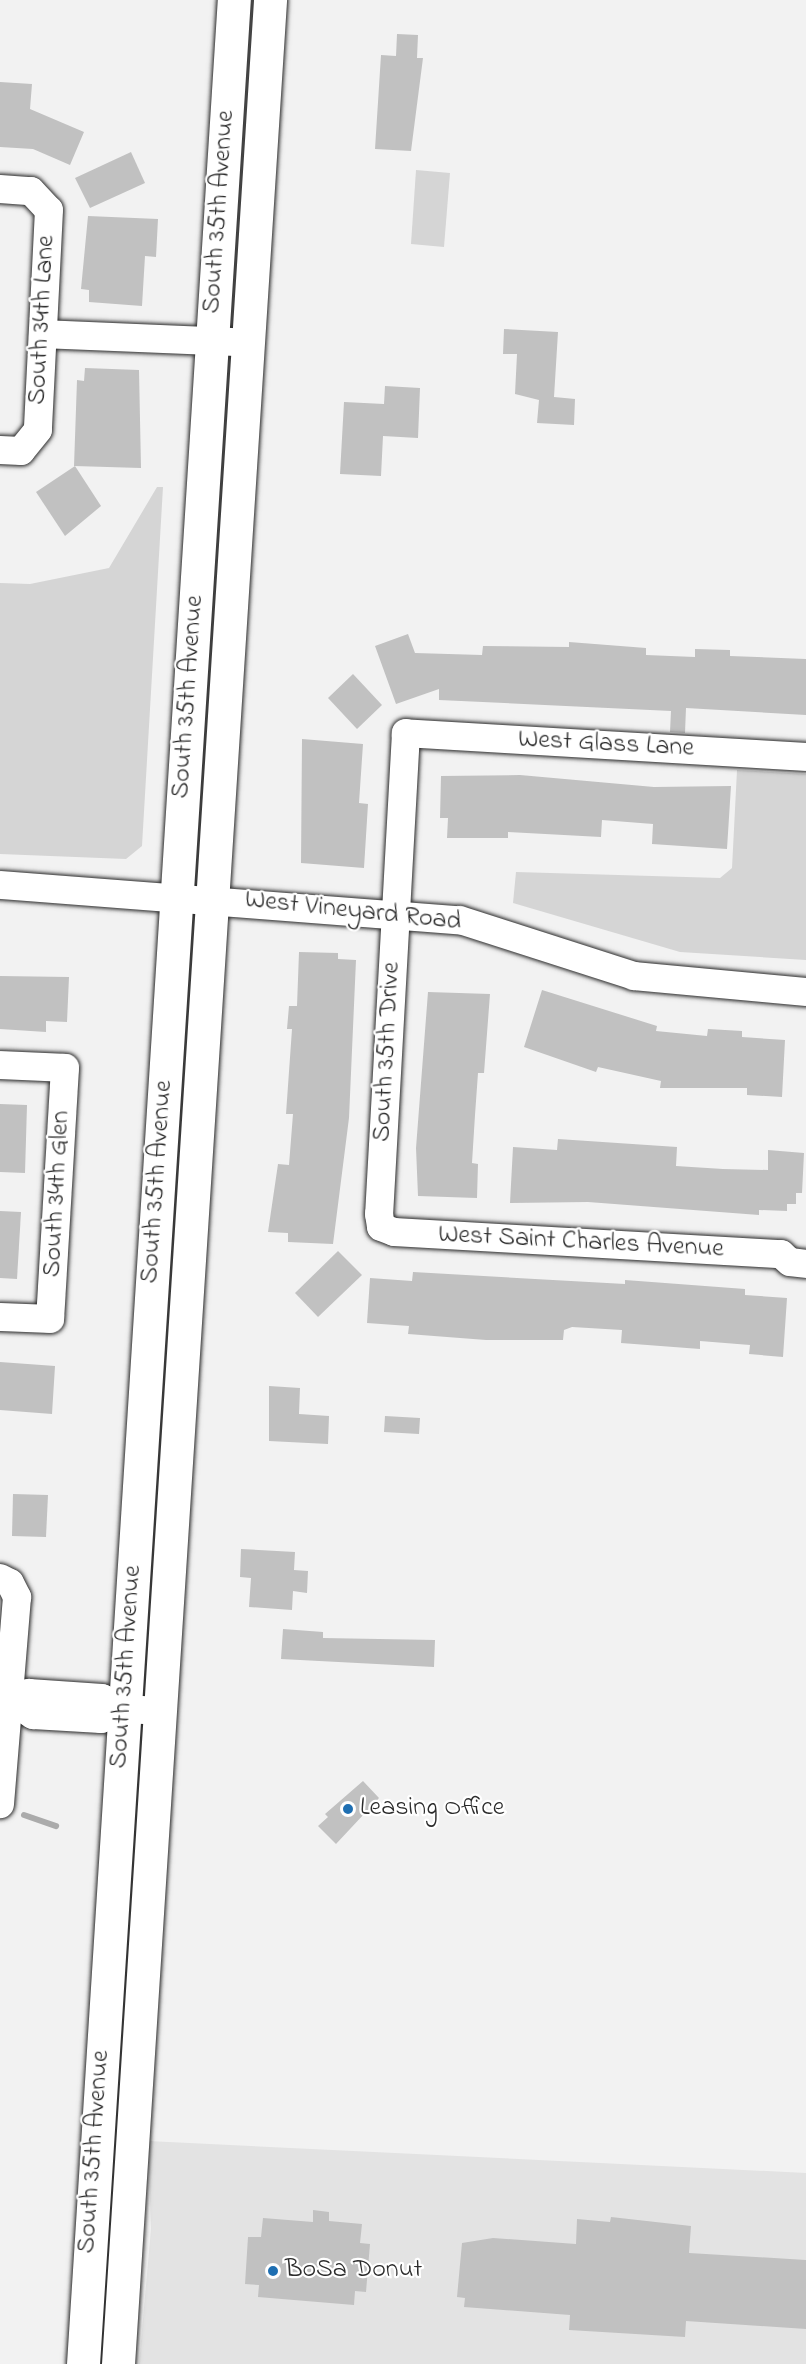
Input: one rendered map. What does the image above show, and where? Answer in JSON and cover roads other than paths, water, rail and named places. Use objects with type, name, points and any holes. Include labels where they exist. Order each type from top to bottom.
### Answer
[{"type":"main road","name":"South 35th Avenue","points":[[83,2364],[234,0]]},
{"type":"main road","name":"South 35th Avenue","points":[[118,2364],[270,0]]},
{"type":"street","name":"South 34th Lane","points":[[0,189],[32,190],[49,210],[38,430],[10,450]]},
{"type":"street","points":[[43,334],[249,343]]},
{"type":"street","name":"West Glass Lane","points":[[406,733],[806,757]]},
{"type":"street","name":"South 35th Drive","points":[[381,1227],[406,733]]},
{"type":"street","name":"West Vineyard Road","points":[[0,885],[396,912],[510,933],[634,976],[806,993]]},
{"type":"street","name":"South 34th Glen","points":[[0,1065],[65,1068],[50,1319],[0,1317]]},
{"type":"street","name":"West Saint Charles Avenue","points":[[381,1227],[394,1232],[798,1254]]},
{"type":"street","points":[[0,1804],[17,1597],[5,1580]]},
{"type":"street","points":[[9,1699],[33,1715],[101,1719],[124,1709],[160,1711]]},
{"type":"waterway","points":[[24,1815],[56,1826]]},
{"type":"place","name":"Leasing Office","points":[[348,1809]]},
{"type":"place","name":"BoSa Donut","points":[[273,2271]]}]
